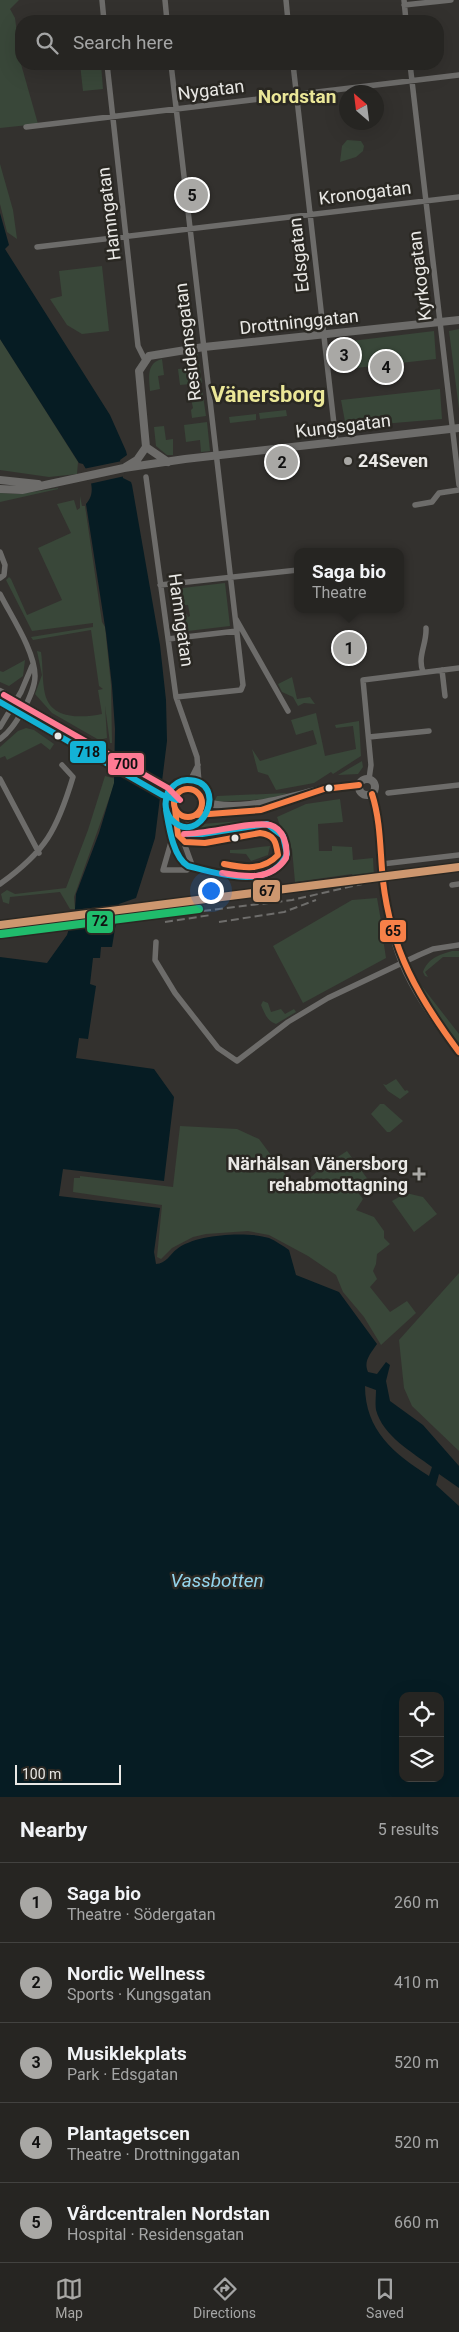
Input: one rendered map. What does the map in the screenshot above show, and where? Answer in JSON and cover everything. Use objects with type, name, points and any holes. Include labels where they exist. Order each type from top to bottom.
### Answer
[{"type":"main road","name":"Drottninggatan","points":[[145,360],[161,352],[459,320]]},
{"type":"main road","points":[[0,489],[22,490],[83,478],[124,468],[137,460],[146,447],[139,379],[139,371],[145,360]]},
{"type":"main road","name":"Kungsgatan","points":[[124,468],[141,468],[168,462],[456,428]]},
{"type":"main road","points":[[146,447],[168,462]]},
{"type":"main road","points":[[2,479],[43,485]]},
{"type":"main road","points":[[0,692],[16,701],[23,710],[113,769],[164,796],[181,815],[192,816],[261,810],[324,789],[359,785],[363,780],[369,779],[376,786],[372,794],[391,931],[402,964],[422,1001],[459,1052]]},
{"type":"main road","points":[[0,703],[12,709],[23,710],[166,786],[183,791],[194,791],[201,798],[219,805],[256,804],[293,798]]},
{"type":"main road","points":[[359,785],[362,794],[372,794]]},
{"type":"main road","points":[[175,807],[175,797],[183,791]]},
{"type":"main road","points":[[192,816],[201,808],[201,798]]},
{"type":"street","points":[[102,0],[103,15]]},
{"type":"street","points":[[165,0],[166,15]]},
{"type":"street","points":[[286,0],[287,15]]},
{"type":"street","points":[[405,15],[404,2],[451,0]]},
{"type":"street","name":"Hamngatan","points":[[108,70],[112,116],[128,236],[138,346],[145,360]]},
{"type":"street","name":"Residensgatan","points":[[173,70],[243,685],[241,690],[176,697]]},
{"type":"street","name":"Edsgatan","points":[[294,70],[336,442]]},
{"type":"street","name":"Kyrkogatan","points":[[411,70],[440,322],[456,428],[459,485]]},
{"type":"street","name":"Nygatan","points":[[26,127],[459,75]]},
{"type":"street","name":"Kronogatan","points":[[37,247],[459,197]]},
{"type":"street","name":"Hamngatan","points":[[146,477],[176,697],[198,765],[201,798]]},
{"type":"street","points":[[415,504],[432,502],[439,493],[459,490]]},
{"type":"street","points":[[0,552],[5,564],[4,572],[0,578]]},
{"type":"street","points":[[160,585],[294,570]]},
{"type":"street","points":[[0,594],[32,656],[34,684],[23,710],[11,730],[0,739]]},
{"type":"street","name":"Residensgatan","points":[[236,618],[288,711]]},
{"type":"street","points":[[423,672],[420,659],[425,645],[426,628]]},
{"type":"street","points":[[168,639],[236,631]]},
{"type":"street","points":[[0,727],[12,709],[33,664]]},
{"type":"street","points":[[369,779],[368,737],[363,680],[459,668]]},
{"type":"street","points":[[442,670],[445,696]]},
{"type":"street","points":[[368,737],[429,731]]},
{"type":"street","points":[[0,884],[38,853],[50,837],[62,813],[73,777],[62,765]]},
{"type":"street","points":[[183,791],[198,765]]},
{"type":"street","points":[[0,779],[38,853]]},
{"type":"street","points":[[388,793],[459,785]]},
{"type":"street","points":[[175,807],[176,825],[180,839],[191,858],[191,868],[163,870],[176,825]]},
{"type":"street","points":[[184,843],[192,816]]},
{"type":"street","points":[[382,867],[459,855]]},
{"type":"street","points":[[452,885],[459,884]]},
{"type":"street","points":[[156,942],[155,960],[175,993],[218,1048],[237,1061],[288,1022],[328,998],[433,949],[459,945]]},
{"type":"green space","points":[[0,0],[19,0],[10,9],[15,18],[15,70],[23,70],[38,124],[0,128]]},
{"type":"green space","points":[[81,70],[101,70],[103,89],[83,91]]},
{"type":"green space","points":[[347,140],[361,141],[364,146],[363,151],[356,157],[340,162],[342,146]]},
{"type":"green space","points":[[0,164],[13,210],[17,239],[7,232],[0,204]]},
{"type":"green space","points":[[102,266],[109,331],[82,334],[67,325],[50,299],[62,296],[59,271]]},
{"type":"green space","points":[[459,329],[459,409],[449,331]]},
{"type":"green space","points":[[434,331],[436,359],[338,370],[335,343]]},
{"type":"green space","points":[[0,339],[78,462],[77,474],[49,477],[0,470]]},
{"type":"green space","points":[[198,354],[202,383],[180,385],[178,369],[191,368],[190,355]]},
{"type":"green space","points":[[162,359],[164,375],[158,376],[160,389],[150,391],[149,376],[151,367]]},
{"type":"green space","points":[[202,389],[206,416],[192,418],[191,410],[193,408],[189,390]]},
{"type":"green space","points":[[440,389],[442,419],[346,427],[341,400]]},
{"type":"green space","points":[[286,410],[287,416],[260,419],[259,413]]},
{"type":"green space","points":[[256,414],[256,420],[230,423],[229,417]]},
{"type":"green space","points":[[207,422],[210,451],[201,452],[200,440],[186,442],[184,425]]},
{"type":"green space","points":[[164,426],[166,440],[173,439],[173,455],[167,455],[156,446],[154,427]]},
{"type":"green space","points":[[58,488],[0,502],[0,493],[19,494]]},
{"type":"green space","points":[[80,496],[82,506],[85,506],[102,622],[105,627],[111,685],[112,743],[110,743],[105,706],[107,738],[99,740],[52,713],[35,694],[42,675],[37,651],[41,652],[45,694],[48,702],[54,709],[60,713],[77,716],[102,714],[98,690],[103,689],[99,686],[91,630],[33,640],[31,637],[93,627],[93,623],[32,631],[6,580],[9,577],[11,579],[27,615],[62,600],[38,548],[71,533],[57,504],[74,500],[77,510],[80,508]]},
{"type":"green space","points":[[225,583],[230,626],[179,632],[176,615],[187,614],[188,617],[190,616],[188,605],[176,606],[174,589]]},
{"type":"green space","points":[[25,660],[23,676],[9,686],[0,682],[0,671],[3,672]]},
{"type":"green space","points":[[292,677],[297,699],[310,697],[315,704],[304,703],[298,706],[293,697],[282,692],[278,684]]},
{"type":"green space","points":[[316,713],[325,756],[356,749],[353,726],[336,728],[335,725],[359,721],[361,756],[333,774],[331,772],[314,783],[276,790],[268,775],[258,772],[252,749],[260,761],[317,744],[313,730],[296,735],[291,720]]},
{"type":"green space","points":[[26,728],[34,730],[54,744],[50,750],[41,743],[7,760],[5,756],[0,758],[0,747],[18,731]]},
{"type":"green space","points":[[362,761],[363,767],[358,774],[338,775]]},
{"type":"green space","points":[[105,776],[116,779],[74,897],[75,909],[70,909],[60,892],[10,897],[9,904],[3,902],[1,894],[7,890],[15,894],[66,888],[88,830]]},
{"type":"green space","points":[[288,793],[268,799],[214,802],[217,796]]},
{"type":"green space","points":[[340,799],[343,822],[318,824],[319,851],[332,851],[332,846],[352,847],[353,860],[373,858],[374,877],[354,879],[352,874],[295,882],[292,849],[284,837],[277,817],[306,804]]},
{"type":"green space","points":[[257,820],[255,825],[222,830],[217,827],[199,830],[201,824]]},
{"type":"green space","points":[[270,846],[268,855],[251,861],[246,854],[230,853],[230,850]]},
{"type":"green space","points":[[377,898],[381,921],[378,924],[382,932],[386,958],[303,1003],[273,946],[352,900]]},
{"type":"green space","points":[[452,951],[459,951],[459,957],[443,957],[425,972],[428,977],[425,976],[423,972],[431,960]]},
{"type":"green space","points":[[417,980],[459,1034],[459,1043],[435,1013]]},
{"type":"green space","points":[[263,1001],[268,1003],[271,1012],[281,1009],[285,1014],[294,1009],[296,1012],[276,1024],[270,1021],[265,1014],[261,1005]]},
{"type":"green space","points":[[396,1079],[405,1091],[409,1092],[400,1099],[388,1091],[383,1084],[386,1085]]},
{"type":"green space","points":[[380,1104],[384,1104],[403,1121],[390,1132],[387,1132],[371,1114]]},
{"type":"green space","points":[[180,1126],[237,1129],[259,1139],[297,1190],[321,1168],[347,1151],[369,1181],[356,1190],[363,1199],[356,1210],[374,1217],[384,1231],[384,1238],[390,1244],[377,1254],[373,1271],[377,1279],[370,1287],[390,1312],[407,1301],[416,1313],[381,1345],[364,1317],[343,1292],[336,1275],[308,1256],[269,1235],[248,1231],[206,1234],[193,1237],[172,1248],[161,1259],[157,1257],[162,1205],[73,1192],[74,1178],[80,1178],[80,1176],[173,1187]]},
{"type":"green space","points":[[406,1193],[423,1197],[437,1214],[414,1232],[392,1201]]},
{"type":"green space","points":[[459,1273],[459,1451],[412,1406],[404,1388],[399,1340]]},
{"type":"water","name":"Vassbotten","points":[[0,213],[9,245],[5,249],[110,415],[126,451],[127,455],[120,460],[123,478],[131,482],[132,485],[160,645],[166,700],[167,741],[155,838],[136,898],[119,904],[112,947],[101,947],[100,958],[93,958],[90,984],[96,986],[88,1039],[79,1038],[76,1058],[154,1069],[174,1097],[164,1181],[63,1169],[59,1196],[160,1208],[154,1252],[156,1264],[165,1261],[185,1244],[222,1235],[235,1234],[269,1238],[289,1250],[296,1275],[339,1292],[377,1344],[368,1357],[366,1364],[368,1372],[377,1374],[386,1362],[390,1365],[386,1381],[390,1401],[423,1425],[459,1466],[459,1488],[439,1474],[436,1485],[459,1506],[459,1797],[0,1797],[0,957],[47,963],[67,935],[75,909],[76,894],[99,833],[114,783],[115,729],[112,686],[106,633],[86,504],[92,489],[88,473],[83,464],[79,463],[0,339]],"holes":[[[365,1386],[376,1390],[376,1410],[385,1428],[399,1443],[432,1467],[429,1476],[404,1459],[376,1428],[366,1402]]]},
{"type":"pier","points":[[122,461],[125,476],[89,484],[83,469]]},
{"type":"pier","points":[[127,904],[121,906],[119,920],[67,926],[72,910]]},
{"type":"railway","points":[[203,911],[292,900],[362,884]]},
{"type":"railway","points":[[219,922],[284,912],[316,900]]},
{"type":"railway","points":[[165,922],[211,915]]},
{"type":"transit line","name":"700","points":[[4,695],[168,788],[180,800]]},
{"type":"transit line","name":"718","points":[[0,702],[162,795],[177,800]]},
{"type":"transit line","name":"718","points":[[168,792],[181,781],[187,780],[200,783],[208,791],[207,812],[201,821],[192,826],[182,827],[171,819],[167,813],[168,793]]},
{"type":"transit line","name":"65","points":[[196,815],[261,810],[324,789],[359,785]]},
{"type":"transit line","name":"65","points":[[188,789],[198,793],[202,803],[198,813],[188,817],[178,813],[174,803],[178,793],[188,789]]},
{"type":"transit line","name":"65","points":[[372,794],[379,826],[383,881],[392,929],[419,992],[459,1052]]},
{"type":"transit line","name":"65","points":[[175,809],[178,835],[185,842],[205,843],[260,833],[269,835],[274,840],[278,855],[266,864],[253,867],[224,864]]},
{"type":"transit line","name":"718","points":[[166,810],[175,849],[183,862],[188,866],[214,873],[243,877],[256,876],[269,873],[279,865],[287,854],[283,836],[267,824],[202,834],[188,834]]},
{"type":"transit line","name":"700","points":[[184,834],[262,824],[275,827],[282,834],[286,843],[286,858],[273,871],[257,876],[222,873]]},
{"type":"transit line","name":"67","points":[[0,925],[459,867]]},
{"type":"transit line","name":"72","points":[[1,934],[199,909]]},
{"type":"place","name":"Vårdcentralen Nordstan","points":[[192,195]]},
{"type":"place","name":"Musiklekplats","points":[[344,355]]},
{"type":"place","name":"Plantagetscen","points":[[386,367]]},
{"type":"place","name":"24Seven","points":[[348,461]]},
{"type":"place","name":"Nordic Wellness","points":[[282,462]]},
{"type":"place","name":"Saga bio","points":[[349,648]]},
{"type":"place","name":"Närhälsan Vänersborg rehabmottagning","points":[[419,1174]]},
{"type":"district","name":"Nordstan","points":[[297,96]]},
{"type":"district","name":"Vänersborg","points":[[268,394]]}]
